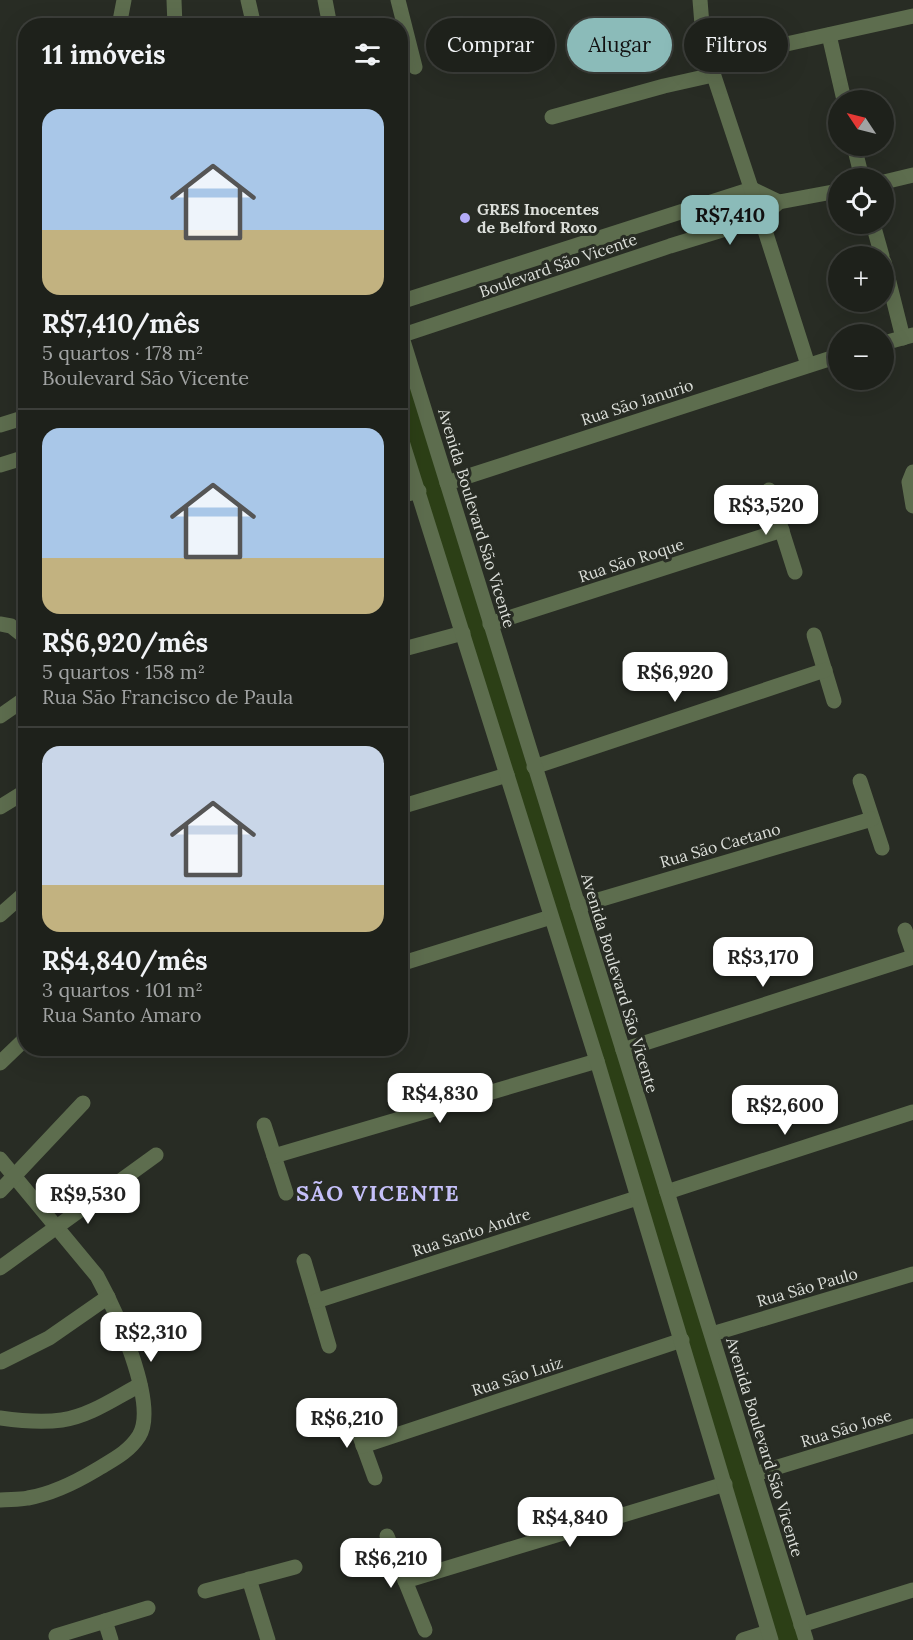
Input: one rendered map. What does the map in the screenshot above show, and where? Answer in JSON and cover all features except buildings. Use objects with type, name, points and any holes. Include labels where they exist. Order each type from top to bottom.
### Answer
[{"type":"street","points":[[121,18],[124,0]]},
{"type":"street","points":[[174,0],[175,18]]},
{"type":"street","points":[[249,0],[252,18]]},
{"type":"street","points":[[325,0],[328,18]]},
{"type":"street","points":[[398,0],[403,18]]},
{"type":"street","points":[[700,0],[701,18]]},
{"type":"street","points":[[788,46],[913,16]]},
{"type":"street","points":[[829,35],[842,90]]},
{"type":"street","points":[[408,39],[415,67]]},
{"type":"street","points":[[552,117],[664,86],[701,72]]},
{"type":"street","points":[[712,72],[808,365]]},
{"type":"street","points":[[894,180],[913,175]]},
{"type":"street","points":[[752,189],[778,202]]},
{"type":"street","name":"Boulevard São Vicente","points":[[408,299],[752,189]]},
{"type":"street","points":[[761,218],[778,202],[828,193]]},
{"type":"street","name":"Boulevard São Vicente","points":[[408,332],[761,218]]},
{"type":"street","points":[[894,293],[908,336]]},
{"type":"street","name":"Avenida Boulevard São Vicente","points":[[408,357],[803,1633]]},
{"type":"street","name":"Rua Sāo Janurio","points":[[447,483],[828,359]]},
{"type":"street","points":[[0,425],[18,419]]},
{"type":"street","points":[[408,459],[597,1061],[770,1636],[743,1640]]},
{"type":"street","points":[[0,465],[18,460]]},
{"type":"street","points":[[913,472],[909,482],[913,506]]},
{"type":"street","points":[[769,490],[795,572]]},
{"type":"street","points":[[408,494],[419,491]]},
{"type":"street","name":"Rua Sāo Roque","points":[[490,624],[782,530]]},
{"type":"street","points":[[0,624],[11,626],[18,632]]},
{"type":"street","points":[[408,648],[463,633]]},
{"type":"street","points":[[814,635],[834,701]]},
{"type":"street","points":[[534,767],[825,670]]},
{"type":"street","points":[[0,716],[18,704]]},
{"type":"street","points":[[408,805],[507,775]]},
{"type":"street","points":[[860,781],[882,848]]},
{"type":"street","points":[[0,807],[18,796]]},
{"type":"street","name":"Rua Sāo Caetano","points":[[578,906],[872,819]]},
{"type":"street","points":[[0,915],[18,899]]},
{"type":"street","points":[[408,961],[551,916]]},
{"type":"street","points":[[623,1050],[913,955],[905,930]]},
{"type":"street","points":[[0,1063],[18,1046]]},
{"type":"street","points":[[274,1156],[597,1061]]},
{"type":"street","points":[[0,1191],[83,1103]]},
{"type":"street","points":[[667,1192],[913,1112]]},
{"type":"street","points":[[264,1125],[286,1192]]},
{"type":"street","points":[[0,1268],[156,1155]]},
{"type":"street","points":[[0,1159],[96,1276],[108,1297],[128,1345],[140,1385],[146,1418],[140,1435],[127,1451],[82,1478],[28,1498],[0,1500]]},
{"type":"street","name":"Rua Santo Andre","points":[[316,1301],[637,1198]]},
{"type":"street","points":[[304,1261],[329,1346]]},
{"type":"street","name":"Rua Sāo Paulo","points":[[712,1334],[913,1274]]},
{"type":"street","points":[[1,1362],[50,1338],[108,1297]]},
{"type":"street","name":"Rua Sāo Luiz","points":[[363,1446],[682,1340]]},
{"type":"street","points":[[0,1418],[30,1422],[63,1420],[92,1411],[140,1385]]},
{"type":"street","points":[[350,1409],[375,1478]]},
{"type":"street","name":"Rua Sāo Jose","points":[[755,1474],[913,1426]]},
{"type":"street","points":[[405,1581],[725,1484]]},
{"type":"street","points":[[387,1536],[425,1630]]},
{"type":"street","points":[[205,1591],[295,1567]]},
{"type":"street","points":[[249,1579],[268,1640]]},
{"type":"street","points":[[803,1633],[913,1590]]},
{"type":"street","points":[[56,1636],[148,1608]]},
{"type":"street","points":[[105,1621],[111,1640]]},
{"type":"green space","points":[[408,380],[536,794],[805,1640],[777,1640],[408,446]]},
{"type":"place","name":"GRES Inocentes de Belford Roxo","points":[[465,218]]},
{"type":"district","name":"SÃO VICENTE","points":[[378,1193]]}]
